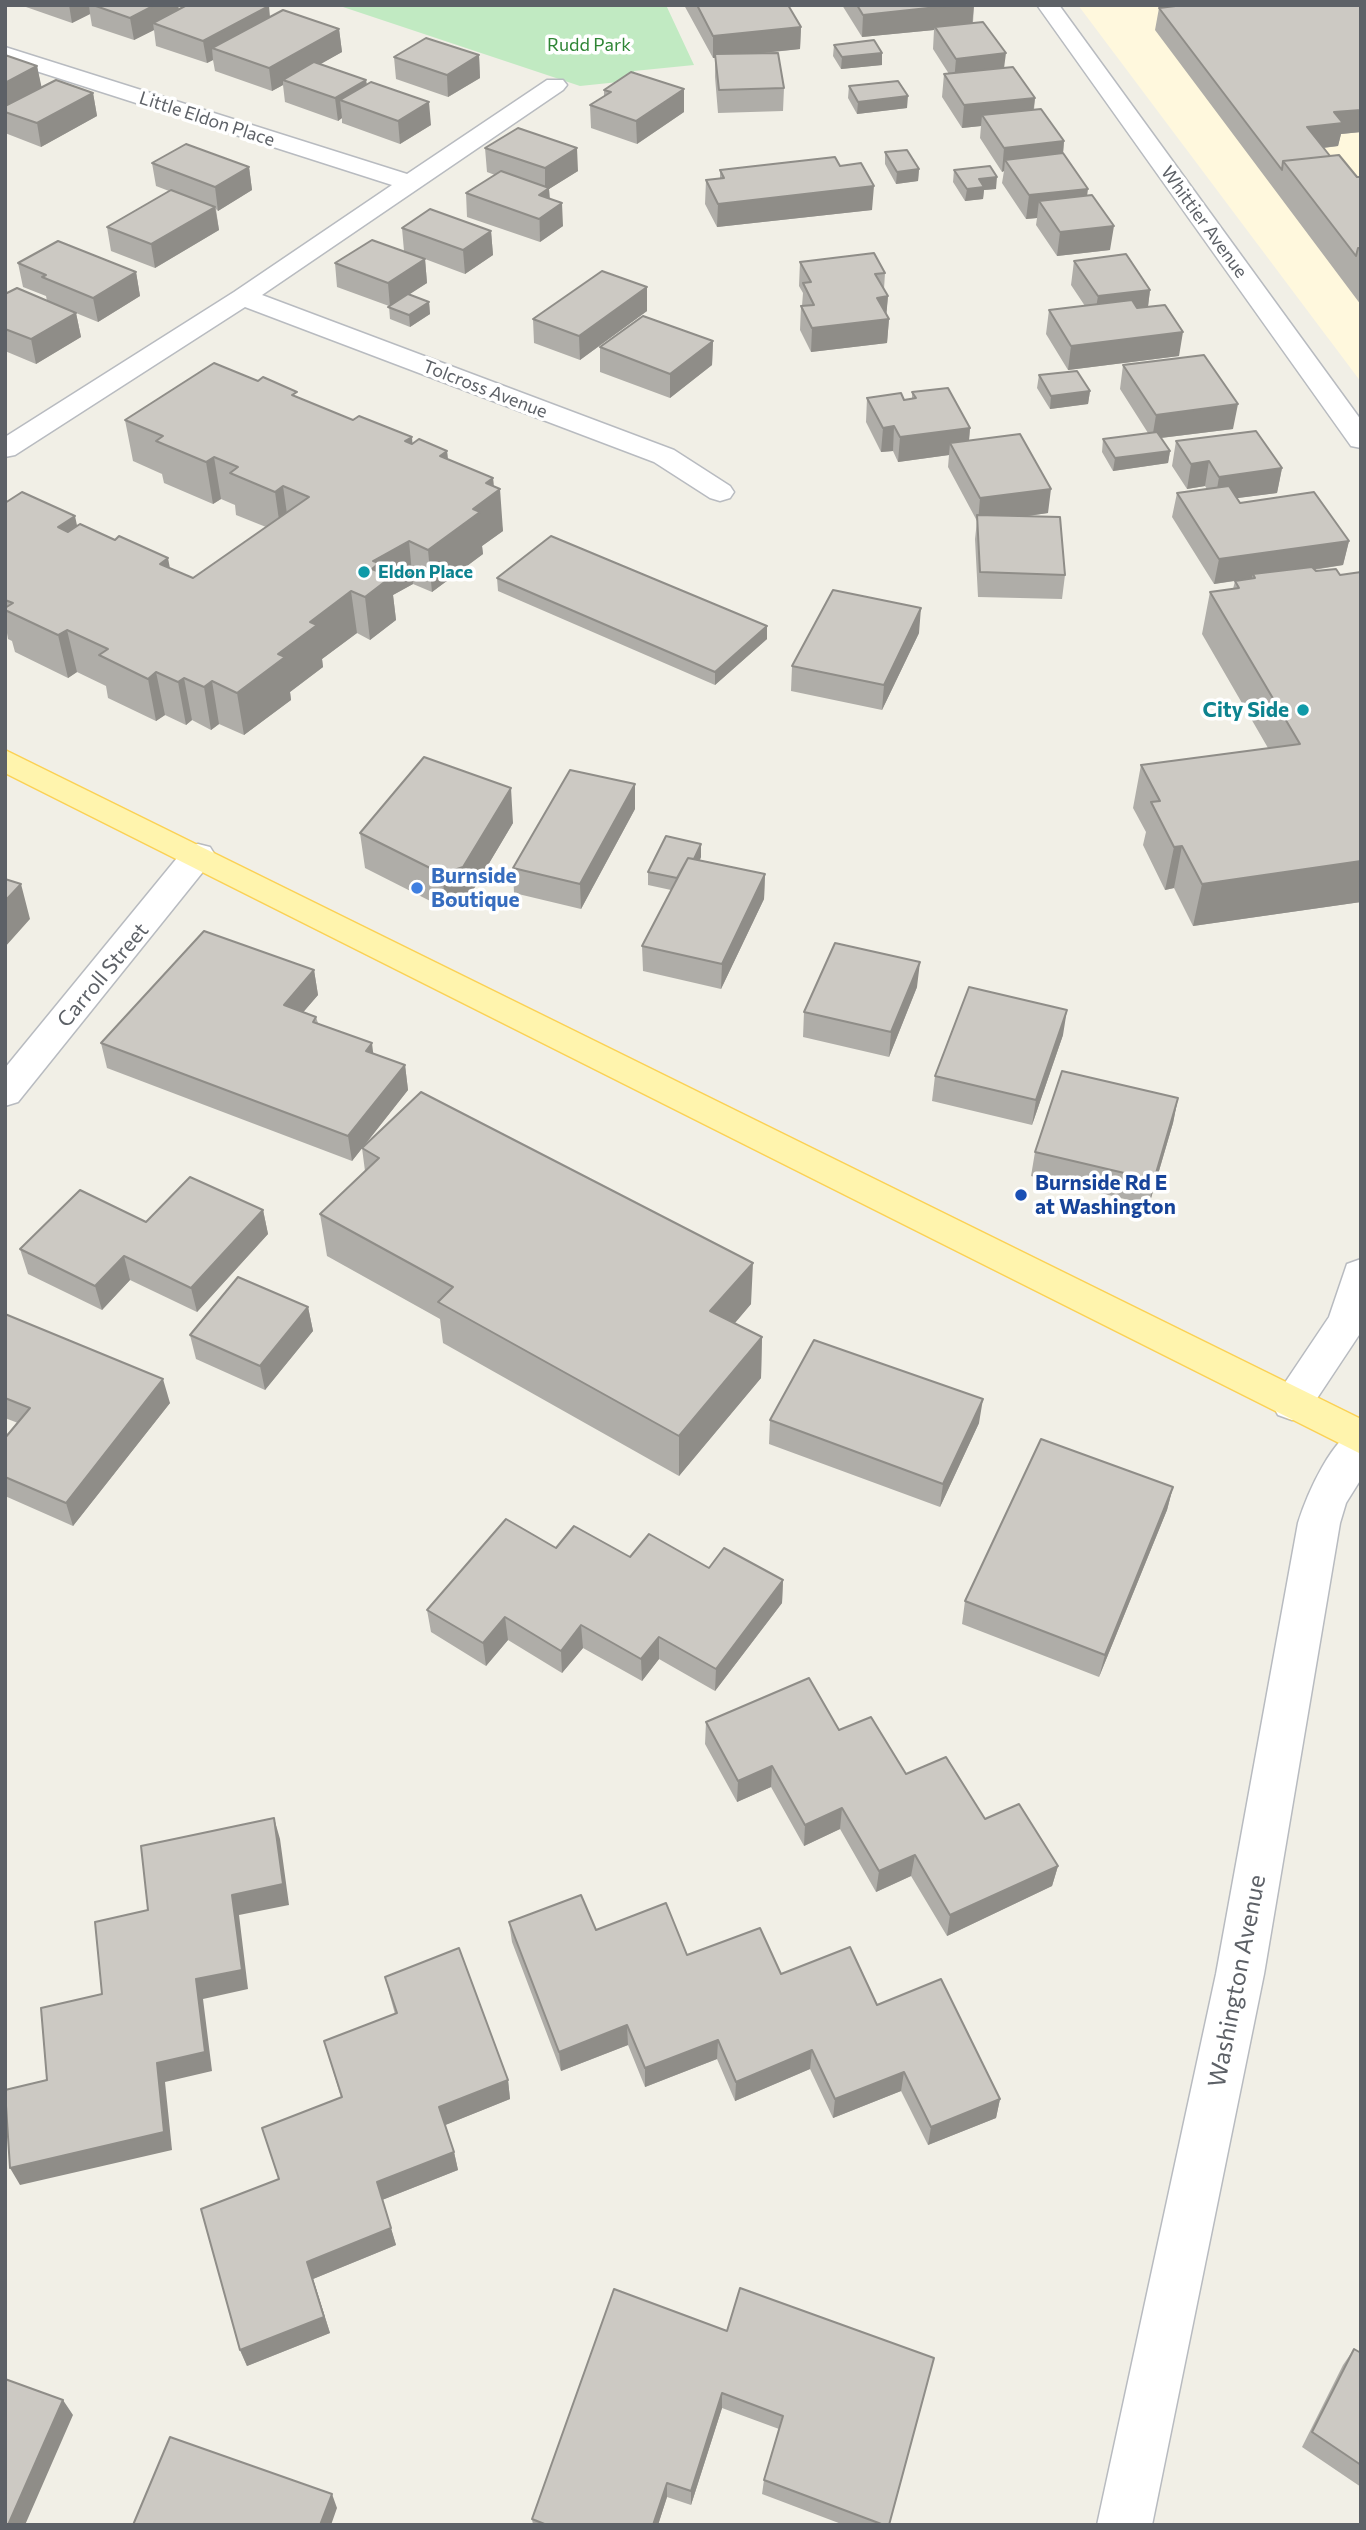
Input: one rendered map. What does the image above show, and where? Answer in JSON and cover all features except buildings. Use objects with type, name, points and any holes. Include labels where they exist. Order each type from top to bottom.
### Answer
[{"type":"main road","points":[[5,760],[1361,1441]]},
{"type":"street","name":"Whittier Avenue","points":[[1048,5],[1361,440]]},
{"type":"street","name":"Little Eldon Place","points":[[5,54],[410,183]]},
{"type":"street","points":[[5,449],[243,297],[555,85]]},
{"type":"street","name":"Tolcross Avenue","points":[[243,297],[664,456],[720,492]]},
{"type":"street","name":"Carroll Street","points":[[5,1093],[198,855]]},
{"type":"street","points":[[1292,1404],[1347,1321],[1361,1274]]},
{"type":"street","name":"Washington Avenue","points":[[1124,2525],[1240,1974],[1319,1523],[1326,1499],[1361,1441]]},
{"type":"shaded area","points":[[1078,5],[1361,5],[1361,382]]},
{"type":"green space","name":"Rudd Park","points":[[337,5],[666,5],[694,65],[634,71],[638,80],[580,86]]},
{"type":"place","name":"Eldon Place","points":[[364,572]]},
{"type":"place","name":"City Side","points":[[1303,710]]},
{"type":"place","name":"Burnside Boutique","points":[[417,888]]},
{"type":"place","name":"Burnside Rd E at Washington","points":[[1021,1195]]}]
